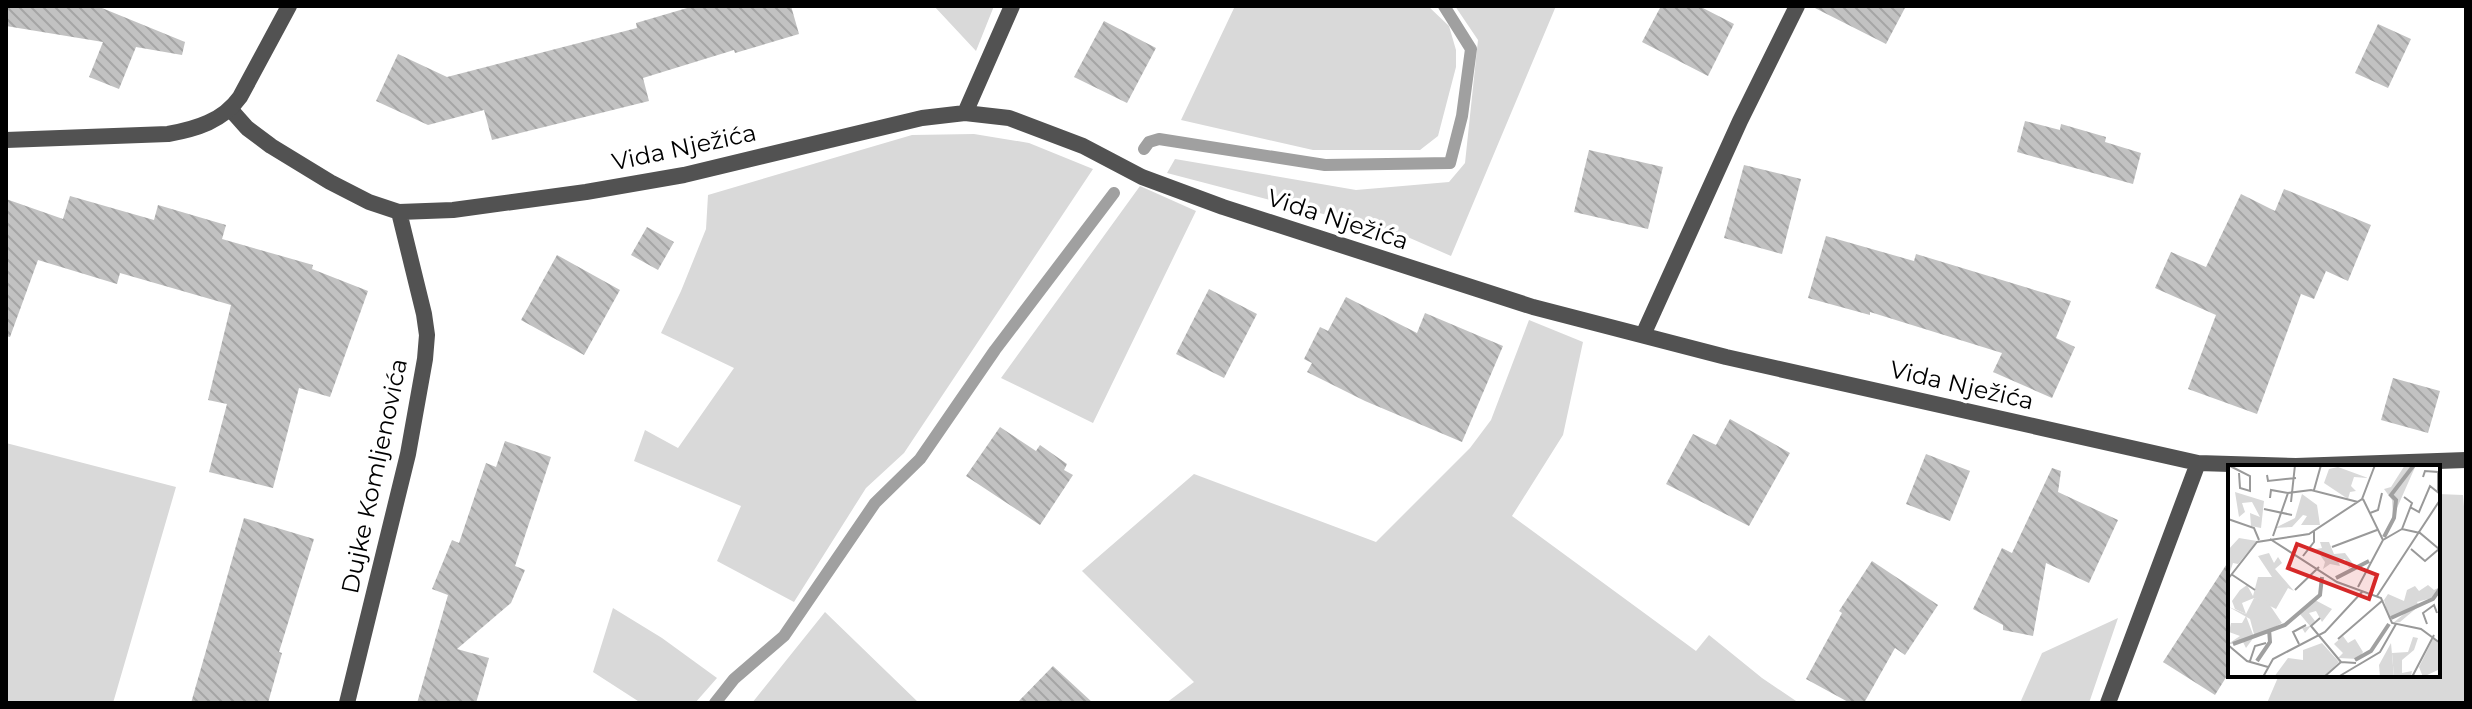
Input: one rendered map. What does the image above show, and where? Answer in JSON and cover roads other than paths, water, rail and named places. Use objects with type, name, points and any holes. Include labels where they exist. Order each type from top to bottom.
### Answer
[{"type":"street","points":[[6,140],[168,134],[191,130],[231,110],[250,82],[289,6]]},
{"type":"street","points":[[965,113],[1012,6]]},
{"type":"street","points":[[1643,335],[1740,121],[1797,6]]},
{"type":"street","name":"Vida Nježića","points":[[231,110],[247,128],[271,146],[330,182],[369,202],[399,212],[453,210],[684,175],[922,118],[965,113],[1009,118],[1083,146],[1142,177],[1278,225],[1533,307],[2198,463],[2263,465]]},
{"type":"street","name":"Dujke Komljenovića","points":[[347,703],[408,454],[425,359],[427,335],[424,314],[399,212]]},
{"type":"street","name":"Vida Nježića","points":[[2324,465],[2466,460]]},
{"type":"street","points":[[2108,703],[2198,463]]},
{"type":"waterway","points":[[1144,149],[1149,142],[1159,139],[1325,165],[1450,163],[1462,116],[1471,49],[1444,6]]},
{"type":"waterway","points":[[715,703],[734,679],[784,636],[875,503],[920,459],[995,350],[1114,193]]}]
